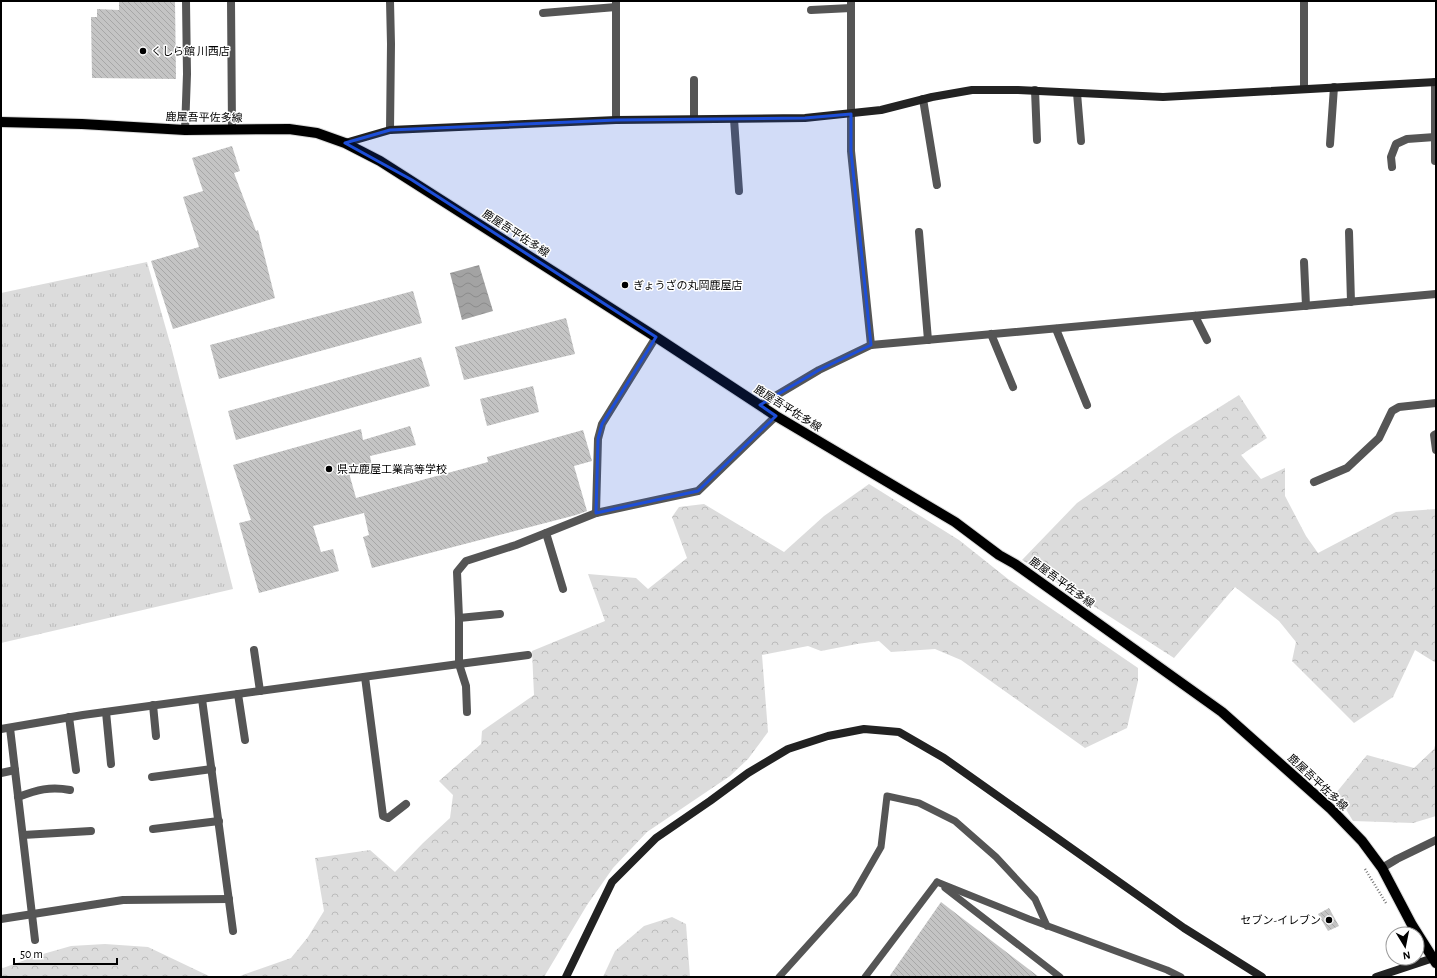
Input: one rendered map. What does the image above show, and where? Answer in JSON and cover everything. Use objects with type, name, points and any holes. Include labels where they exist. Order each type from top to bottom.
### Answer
[{"type":"main road","name":"鹿屋吾平佐多線","points":[[1,122],[82,124],[185,130],[289,129],[317,134],[345,143],[399,172],[776,416],[955,522],[999,555],[1015,564],[1222,712],[1331,809],[1362,841],[1382,868],[1412,925],[1435,959]]},
{"type":"street","points":[[185,130],[188,74],[186,1]]},
{"type":"street","points":[[231,1],[232,129]]},
{"type":"street","points":[[390,1],[390,130]]},
{"type":"street","points":[[1304,1],[1304,89]]},
{"type":"street","points":[[544,13],[616,4],[616,120]]},
{"type":"street","points":[[811,10],[851,5],[851,151],[871,345]]},
{"type":"street","points":[[694,80],[694,119]]},
{"type":"street","points":[[345,143],[390,130],[616,120],[805,118],[881,110],[923,99],[972,90],[1035,90],[1163,97],[1436,82],[1435,161]]},
{"type":"street","points":[[1330,144],[1334,87]]},
{"type":"street","points":[[1035,90],[1037,140]]},
{"type":"street","points":[[1077,93],[1081,142]]},
{"type":"street","points":[[923,99],[938,185]]},
{"type":"street","points":[[734,119],[739,191]]},
{"type":"street","points":[[1392,167],[1391,157],[1396,144],[1406,139],[1435,137]]},
{"type":"street","points":[[919,232],[928,340]]},
{"type":"street","points":[[1349,232],[1351,302]]},
{"type":"street","points":[[1304,262],[1306,306]]},
{"type":"street","points":[[760,405],[819,370],[871,345],[1436,294]]},
{"type":"street","points":[[1195,316],[1207,340]]},
{"type":"street","points":[[1056,329],[1087,405]]},
{"type":"street","points":[[992,334],[1013,387]]},
{"type":"street","points":[[596,513],[598,439],[602,424],[656,337]]},
{"type":"street","points":[[1314,482],[1347,468],[1379,438],[1392,411],[1399,407],[1436,403]]},
{"type":"street","points":[[467,712],[466,686],[459,664],[457,572],[466,561],[516,545],[596,513],[698,491],[776,416]]},
{"type":"street","points":[[1436,434],[1434,435],[1436,450]]},
{"type":"street","points":[[546,533],[563,589]]},
{"type":"street","points":[[459,618],[500,614]]},
{"type":"street","points":[[254,650],[260,691]]},
{"type":"street","points":[[1,729],[69,717],[154,705],[528,655]]},
{"type":"street","points":[[365,677],[383,816],[388,818],[406,804]]},
{"type":"street","points":[[238,694],[245,740]]},
{"type":"street","points":[[202,699],[233,931]]},
{"type":"street","points":[[154,705],[156,736]]},
{"type":"street","points":[[106,712],[111,764]]},
{"type":"street","points":[[69,717],[76,770]]},
{"type":"street","points":[[10,728],[35,940]]},
{"type":"street","points":[[566,977],[612,882],[656,838],[748,774],[788,750],[828,736],[864,729],[899,732],[944,758],[1184,928],[1262,977]]},
{"type":"street","points":[[152,777],[212,769]]},
{"type":"street","points":[[1,773],[15,770]]},
{"type":"street","points":[[18,797],[38,789],[58,788],[70,790]]},
{"type":"street","points":[[153,828],[219,821]]},
{"type":"street","points":[[23,835],[91,831]]},
{"type":"street","points":[[1382,868],[1436,840]]},
{"type":"street","points":[[1,919],[123,900],[229,899]]},
{"type":"street","points":[[1376,977],[1435,959]]},
{"type":"lane","points":[[779,977],[854,894],[881,847],[887,796],[919,803],[955,821],[996,857],[1035,899],[1047,926]]},
{"type":"lane","points":[[937,882],[1047,926],[1167,970],[1181,977]]},
{"type":"lane","points":[[865,977],[937,882]]},
{"type":"lane","points":[[937,882],[1060,977]]},
{"type":"highlighted area","points":[[851,114],[851,151],[871,345],[819,370],[760,405],[776,416],[698,491],[596,513],[598,439],[602,424],[656,337],[412,180],[345,143],[390,130],[616,120],[805,118]]},
{"type":"green space","points":[[147,262],[172,350],[233,589],[1,643],[1,293]]},
{"type":"green space","points":[[1239,395],[1267,438],[1241,455],[1261,479],[1285,468],[1285,496],[1306,536],[1318,553],[1396,512],[1436,509],[1436,663],[1415,650],[1393,697],[1354,723],[1292,661],[1296,642],[1279,621],[1235,587],[1174,658],[1022,560],[1077,503],[1175,435]]},
{"type":"green space","points":[[869,484],[959,540],[1008,579],[1138,668],[1138,681],[1127,728],[1085,748],[961,660],[935,649],[891,652],[879,641],[821,651],[808,646],[762,655],[768,732],[748,759],[730,776],[647,832],[613,868],[587,905],[544,977],[237,977],[291,958],[308,937],[324,911],[315,858],[370,850],[395,872],[450,818],[453,795],[439,781],[481,744],[482,731],[534,695],[532,651],[605,621],[588,574],[636,578],[648,589],[687,558],[672,517],[679,507],[704,504],[784,552],[824,516]]},
{"type":"green space","points":[[1436,742],[1436,816],[1413,823],[1353,821],[1336,793],[1367,755],[1414,768],[1434,749]]},
{"type":"green space","points":[[672,917],[686,924],[690,977],[603,977],[615,951],[644,926]]},
{"type":"green space","points":[[105,944],[148,947],[211,977],[1,977],[1,967],[3,968],[36,956],[71,946]]},
{"type":"water","points":[[479,265],[493,311],[462,320],[450,273]]},
{"type":"building","points":[[119,1],[175,1],[176,79],[92,78],[91,17],[97,17],[97,9],[119,10]]},
{"type":"building","points":[[232,146],[240,171],[234,173],[256,231],[258,230],[275,298],[173,329],[151,261],[199,247],[183,197],[203,191],[192,158]]},
{"type":"building","points":[[413,291],[422,323],[219,379],[210,345]]},
{"type":"building","points":[[566,318],[575,354],[464,380],[455,347]]},
{"type":"building","points":[[421,357],[430,386],[236,440],[228,411]]},
{"type":"building","points":[[533,386],[539,412],[487,426],[480,399]]},
{"type":"building","points":[[410,426],[416,445],[370,456],[372,467],[349,473],[356,498],[488,462],[487,457],[583,430],[592,461],[574,466],[587,511],[372,568],[363,537],[369,535],[364,513],[313,526],[321,552],[333,549],[339,571],[259,593],[239,523],[251,520],[233,465],[361,429],[363,440]]},
{"type":"building","points":[[941,902],[1039,977],[889,977]]},
{"type":"building","name":"セブン-イレブン","points":[[1329,908],[1339,926],[1328,931],[1318,914]]},
{"type":"place","name":"くしら館 川西店","points":[[143,51]]},
{"type":"place","name":"ぎょうざの丸岡鹿屋店","points":[[625,285]]},
{"type":"place","name":"県立鹿屋工業高等学校","points":[[329,469]]},
{"type":"place","name":"セブン-イレブン","points":[[1329,920]]}]
